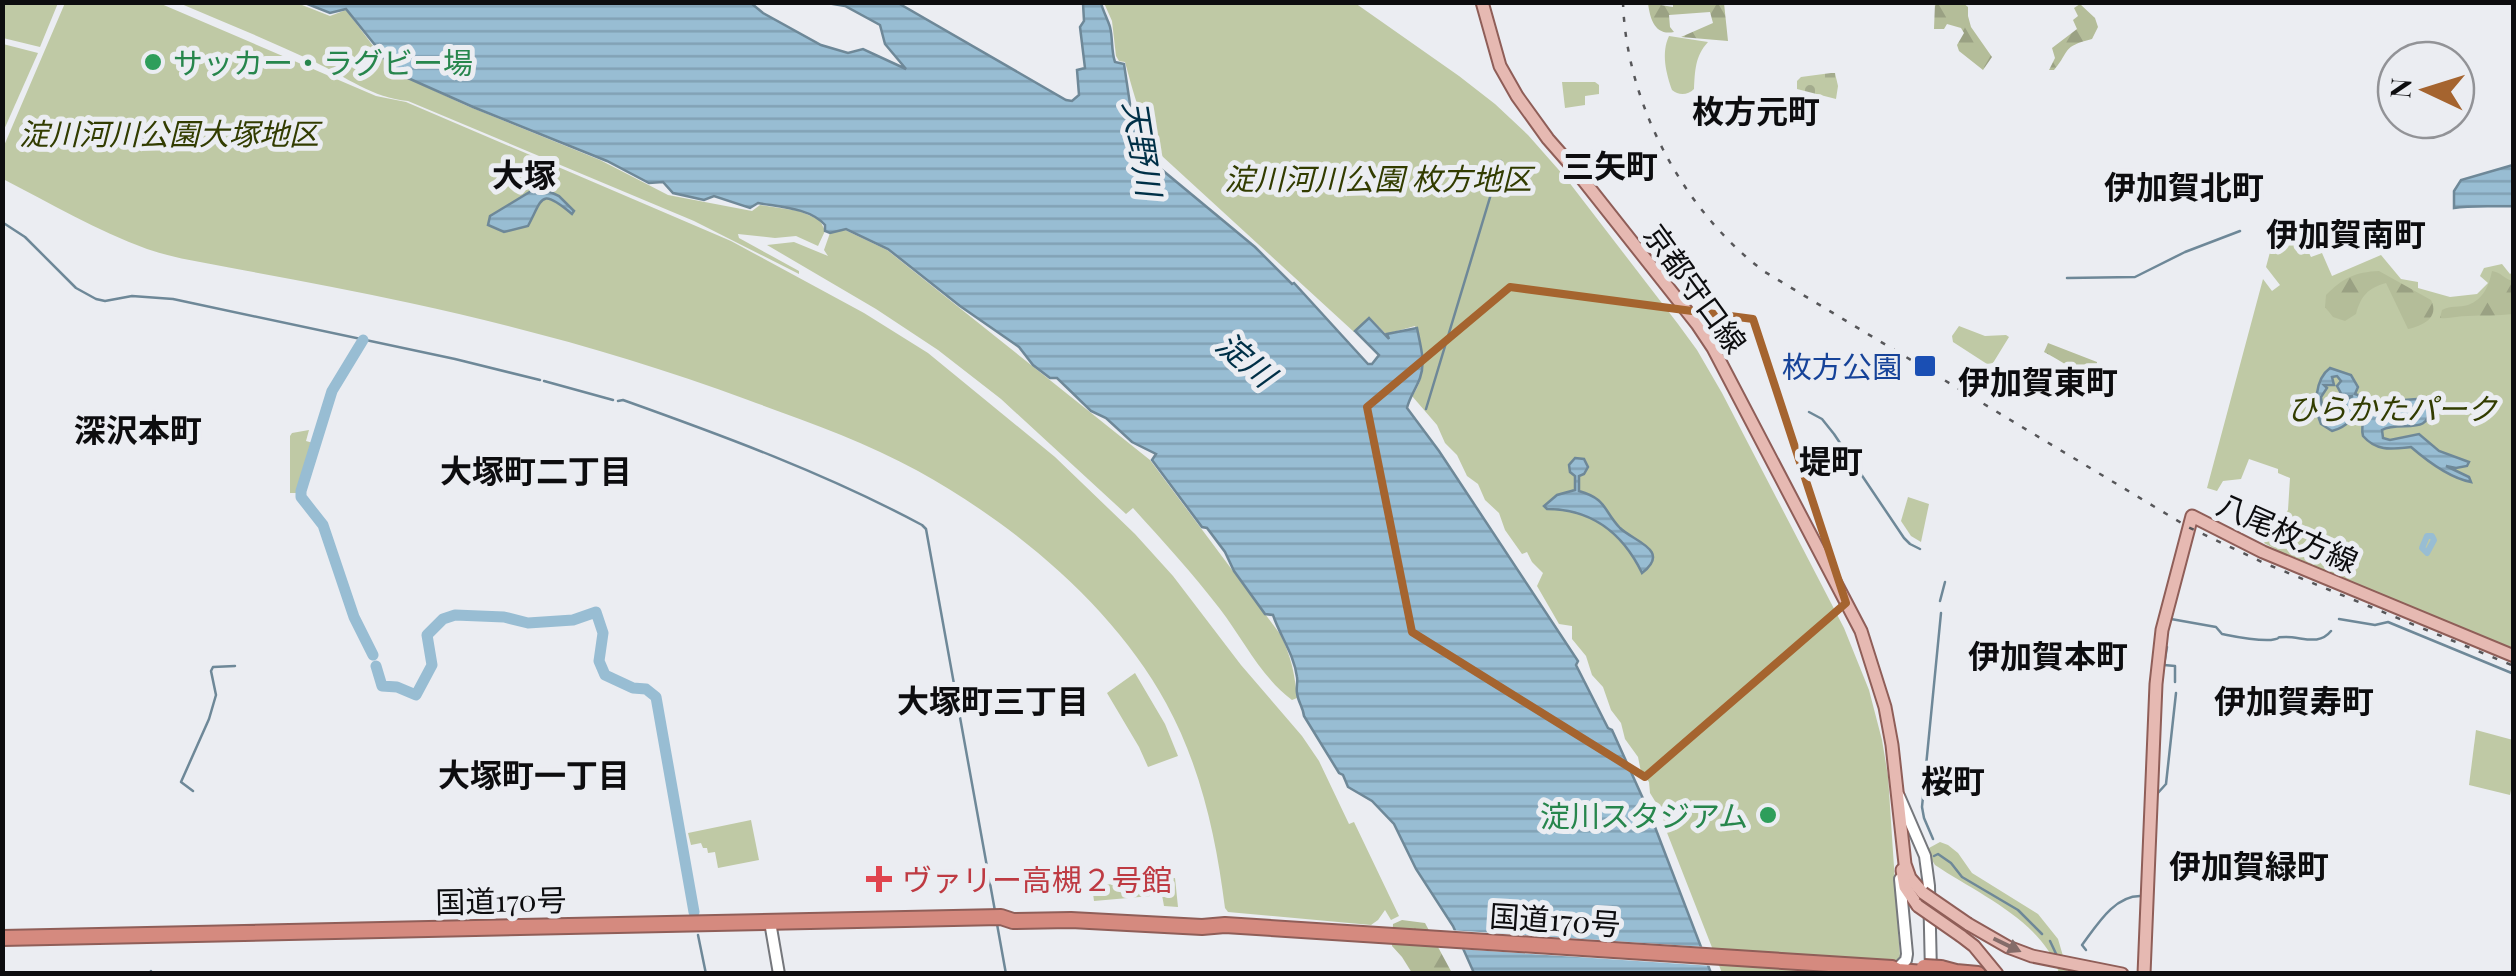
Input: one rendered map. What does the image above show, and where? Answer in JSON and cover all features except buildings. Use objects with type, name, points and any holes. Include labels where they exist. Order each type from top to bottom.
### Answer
[{"type":"highway","name":"国道170号","points":[[2,938],[1091,912],[1202,920],[1222,925],[1978,974]]},
{"type":"main road","name":"京都守口線","points":[[1482,2],[1500,66],[1517,96],[1697,324],[1726,370],[1858,622],[1885,706],[1910,878],[1923,893],[2008,947],[2048,960],[2122,974]]},
{"type":"main road","name":"八尾枚方線","points":[[2144,974],[2156,684],[2162,630],[2192,516],[2263,552],[2514,656]]},
{"type":"main road","name":"京都守口線","points":[[1896,790],[1905,887],[1918,906],[1974,946],[1998,974]]},
{"type":"main road","points":[[1896,790],[1925,856],[1934,972]]},
{"type":"main road","points":[[1897,967],[1907,954],[1900,854]]},
{"type":"main road","points":[[770,922],[779,974]]},
{"type":"highlighted area","points":[[1510,287],[1753,319],[1846,603],[1645,777],[1412,632],[1367,407]]},
{"type":"green space","points":[[3,2],[58,3],[40,47],[3,38]]},
{"type":"green space","name":"淀川河川公園大塚地区","points":[[65,3],[159,3],[376,96],[406,102],[731,241],[864,313],[928,353],[1055,457],[1173,576],[1319,761],[1349,824],[1354,822],[1399,916],[1391,920],[1385,910],[1371,925],[1228,912],[1198,777],[1178,727],[1144,667],[1090,601],[1025,542],[954,492],[898,460],[791,416],[581,346],[410,303],[147,249],[3,179],[3,148]]},
{"type":"green space","points":[[179,3],[297,3],[330,16],[346,10],[392,71],[465,105],[600,160],[668,195],[752,211],[760,205],[799,211],[820,220],[825,231],[818,246],[796,236],[738,234],[799,274],[694,221],[408,101],[371,91],[298,54]]},
{"type":"green space","name":"淀川河川公園 枚方地区","points":[[1104,3],[1355,3],[1495,104],[1565,177],[1697,350],[1844,628],[1869,690],[1888,776],[1901,973],[1722,973],[1663,814],[1603,687],[1572,639],[1572,626],[1559,624],[1537,586],[1543,573],[1527,552],[1522,554],[1505,530],[1499,513],[1485,500],[1478,484],[1467,476],[1437,425],[1412,396],[1422,371],[1415,326],[1386,334],[1369,317],[1354,332],[1162,156],[1144,122],[1125,62],[1116,56],[1112,21]]},
{"type":"green space","points":[[1648,3],[1673,7],[1673,3],[1724,3],[1728,41],[1681,37],[1713,23],[1710,12],[1669,15],[1674,32],[1662,31],[1652,20]]},
{"type":"green space","points":[[1935,3],[1963,3],[1968,7],[1971,27],[1992,57],[1983,70],[1959,51],[1957,45],[1964,33],[1961,28],[1947,24],[1944,29],[1934,29]]},
{"type":"green space","points":[[2080,4],[2095,18],[2098,27],[2092,39],[2071,47],[2054,70],[2049,70],[2055,58],[2052,48],[2077,29],[2074,8]]},
{"type":"green space","points":[[1669,36],[1708,42],[1698,58],[1694,89],[1686,94],[1672,90],[1666,70]]},
{"type":"green space","points":[[2,44],[38,53],[3,132]]},
{"type":"green space","points":[[1835,73],[1836,99],[1797,89],[1801,77]]},
{"type":"green space","points":[[1562,82],[1595,82],[1599,94],[1585,96],[1585,105],[1565,108]]},
{"type":"green space","name":"ひらかたパーク","points":[[2297,229],[2311,257],[2322,253],[2332,276],[2381,255],[2401,279],[2418,282],[2418,288],[2450,297],[2477,294],[2488,283],[2480,276],[2484,268],[2502,264],[2510,274],[2513,272],[2513,651],[2275,552],[2264,543],[2288,510],[2290,478],[2278,473],[2278,469],[2249,459],[2241,479],[2223,481],[2217,491],[2207,488],[2263,279],[2272,291],[2280,285],[2266,267],[2273,241]]},
{"type":"green space","points":[[845,230],[887,250],[1150,460],[1280,634],[1292,665],[1297,698],[1292,700],[1271,680],[1210,596],[1133,508],[1126,514],[1001,399],[938,350],[767,245],[794,242],[828,256],[824,250],[830,233]]},
{"type":"green space","points":[[2379,271],[2431,300],[2433,312],[2428,320],[2408,329],[2386,283],[2366,294],[2356,314],[2345,321],[2333,317],[2325,307],[2326,295],[2350,277]]},
{"type":"green space","points":[[2492,271],[2513,281],[2513,314],[2440,318],[2442,310],[2478,299]]},
{"type":"green space","points":[[1959,326],[1985,336],[2009,337],[1993,363],[1987,364],[1953,342],[1952,336]]},
{"type":"green space","points":[[2048,343],[2097,362],[2094,376],[2044,352]]},
{"type":"green space","points":[[309,430],[306,441],[313,443],[298,493],[290,493],[290,436]]},
{"type":"green space","points":[[1908,497],[1929,504],[1921,542],[1911,536],[1901,521]]},
{"type":"green space","points":[[1135,673],[1165,724],[1178,756],[1148,767],[1107,693]]},
{"type":"green space","points":[[2476,730],[2513,740],[2510,795],[2469,785]]},
{"type":"green space","points":[[751,820],[759,860],[718,868],[715,852],[708,853],[701,843],[691,845],[688,833]]},
{"type":"green space","points":[[1940,842],[1958,853],[1972,873],[2038,914],[2058,939],[2068,973],[2059,973],[2039,938],[2007,910],[1935,865],[1929,848]]},
{"type":"green space","points":[[1175,878],[1178,907],[1164,906],[1162,895],[1094,901],[1092,886]]},
{"type":"green space","points":[[1402,920],[1425,923],[1452,973],[1412,973],[1392,946],[1393,924]]},
{"type":"water","points":[[305,3],[751,3],[821,45],[848,53],[863,49],[906,69],[885,44],[880,25],[845,6],[827,3],[898,3],[1072,101],[1079,95],[1077,70],[1085,68],[1080,27],[1084,21],[1083,3],[1101,3],[1110,27],[1115,62],[1124,64],[1133,124],[1147,153],[1161,169],[1294,283],[1368,364],[1379,355],[1355,331],[1369,318],[1389,339],[1387,334],[1417,328],[1422,372],[1407,408],[1578,661],[1576,665],[1612,730],[1650,814],[1711,973],[1474,973],[1453,926],[1416,869],[1394,824],[1372,801],[1348,787],[1304,716],[1293,661],[1273,615],[1265,614],[1225,552],[1152,460],[1156,454],[1132,442],[1106,418],[1091,411],[1057,378],[1050,378],[1033,365],[1019,347],[888,249],[846,229],[825,231],[819,219],[794,209],[758,203],[750,208],[714,196],[704,200],[673,193],[663,182],[649,183],[607,161],[392,71],[346,9],[330,13]]},
{"type":"water","points":[[2513,165],[2513,206],[2454,208],[2454,191],[2461,180]]},
{"type":"water","points":[[544,189],[559,196],[574,211],[572,214],[544,199],[528,226],[504,232],[488,225],[490,216],[533,190]]},
{"type":"water","points":[[2330,368],[2351,375],[2358,387],[2355,394],[2361,399],[2351,420],[2332,431],[2321,424],[2317,410],[2318,386]],"holes":[[[2332,377],[2341,381],[2337,386],[2343,397],[2353,396],[2344,400],[2347,414],[2343,420],[2330,425],[2323,416],[2321,397],[2327,388],[2324,385],[2334,385]]]},
{"type":"water","points":[[2417,399],[2428,406],[2425,421],[2420,425],[2389,427],[2382,430],[2383,438],[2419,434],[2439,451],[2469,462],[2456,468],[2446,466],[2469,477],[2471,482],[2447,473],[2411,447],[2379,447],[2363,436],[2365,417],[2377,402]]},
{"type":"water","points":[[1575,458],[1584,459],[1588,467],[1579,476],[1579,491],[1600,501],[1620,528],[1652,552],[1650,565],[1642,573],[1625,547],[1604,526],[1578,514],[1544,506],[1557,495],[1575,490],[1575,476],[1569,465]]},
{"type":"pier","points":[[1449,930],[1705,947],[1713,966],[1458,949]]},
{"type":"waterway","points":[[1426,409],[1501,161]]},
{"type":"waterway","points":[[2,222],[25,237],[76,288],[96,299],[173,299],[540,380]]},
{"type":"waterway","points":[[2067,278],[2135,277],[2240,231]]},
{"type":"waterway","points":[[363,340],[332,391],[301,497],[323,525],[354,617],[373,655]]},
{"type":"waterway","points":[[544,381],[613,400]]},
{"type":"waterway","points":[[618,401],[775,457],[886,506],[926,529],[995,911]]},
{"type":"waterway","points":[[1809,412],[1822,419],[1904,538],[1920,549]]},
{"type":"waterway","points":[[2427,536],[2434,540],[2427,553],[2422,548],[2427,536]]},
{"type":"waterway","points":[[1940,601],[1945,582]]},
{"type":"waterway","points":[[376,666],[382,686],[416,695],[432,665],[427,635],[443,619],[455,615],[504,617],[528,623],[573,620],[596,612],[603,633],[599,661],[605,675],[633,688],[646,689],[656,697],[694,912]]},
{"type":"waterway","points":[[1933,839],[1922,807],[1941,613]]},
{"type":"waterway","points":[[2171,619],[2259,640],[2316,639],[2331,631]]},
{"type":"waterway","points":[[2339,619],[2375,625],[2388,622],[2514,674]]},
{"type":"waterway","points":[[2167,647],[2164,665],[2175,666],[2175,682]]},
{"type":"waterway","points":[[193,791],[181,782],[216,695],[211,671],[213,667],[235,666]]},
{"type":"waterway","points":[[2157,794],[2166,784],[2176,693]]},
{"type":"waterway","points":[[1934,856],[1938,854],[1962,877],[2018,910],[2042,934]]},
{"type":"waterway","points":[[2086,950],[2082,945],[2107,913],[2122,901],[2140,896]]},
{"type":"waterway","points":[[997,924],[1006,974]]},
{"type":"waterway","points":[[698,935],[706,974]]},
{"type":"waterway","points":[[2050,941],[2058,958]]},
{"type":"railway","points":[[1623,2],[1635,79],[1665,153],[1709,219],[1765,272],[2188,527],[2264,563],[2514,666]]},
{"type":"place","name":"サッカー・ラグビー場","points":[[153,62]]},
{"type":"place","name":"枚方公園","points":[[1925,366]]},
{"type":"place","name":"淀川スタジアム","points":[[1768,815]]},
{"type":"place","name":"ヴァリー高槻２号館","points":[[879,879]]},
{"type":"district","name":"枚方元町","points":[[1756,109]]},
{"type":"district","name":"三矢町","points":[[1610,164]]},
{"type":"district","name":"大塚","points":[[524,173]]},
{"type":"district","name":"伊加賀北町","points":[[2184,185]]},
{"type":"district","name":"伊加賀南町","points":[[2346,232]]},
{"type":"district","name":"伊加賀東町","points":[[2038,380]]},
{"type":"district","name":"深沢本町","points":[[138,428]]},
{"type":"district","name":"堤町","points":[[1831,459]]},
{"type":"district","name":"大塚町二丁目","points":[[536,469]]},
{"type":"district","name":"伊加賀本町","points":[[2048,654]]},
{"type":"district","name":"大塚町三丁目","points":[[993,699]]},
{"type":"district","name":"伊加賀寿町","points":[[2294,699]]},
{"type":"district","name":"大塚町一丁目","points":[[534,773]]},
{"type":"district","name":"桜町","points":[[1953,779]]},
{"type":"district","name":"伊加賀緑町","points":[[2249,864]]},
{"type":"water label","name":"天野川","points":[[1144,148]]},
{"type":"water label","name":"淀川","points":[[1247,358]]}]
